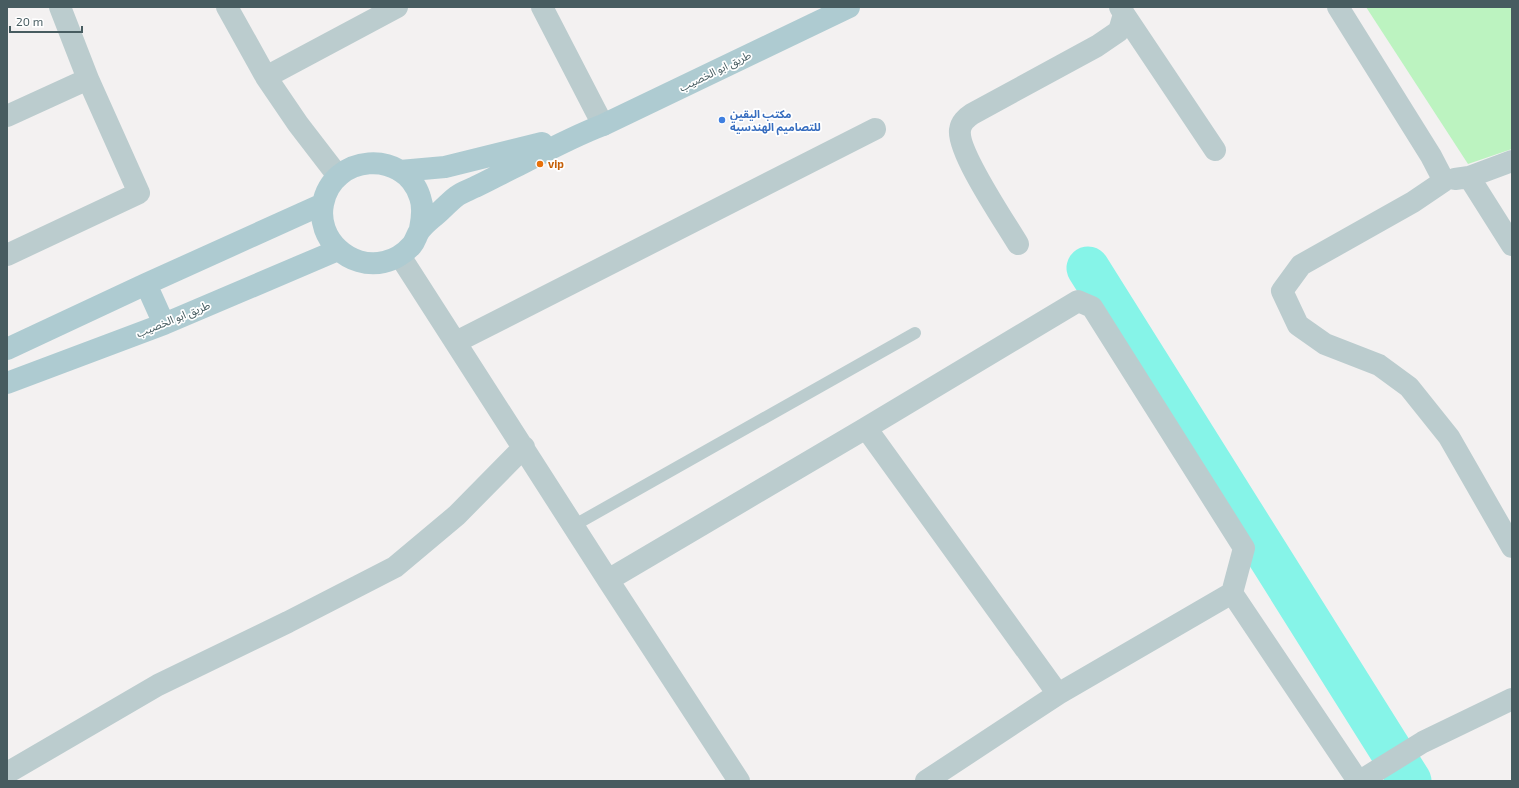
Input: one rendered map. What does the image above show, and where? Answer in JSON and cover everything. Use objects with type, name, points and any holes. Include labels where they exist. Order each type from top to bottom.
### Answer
[{"type":"main road","name":"طريق ابو الخصيب","points":[[420,229],[457,196],[580,134],[849,7]]},
{"type":"main road","name":"طريق ابو الخصيب","points":[[400,171],[445,167],[580,134]]},
{"type":"main road","points":[[369,162],[385,164],[400,171],[412,182],[420,197],[423,213],[420,229],[412,244],[400,256],[384,262],[368,263],[352,259],[338,250],[328,237],[322,221],[323,204],[328,189],[338,176],[353,166],[369,162]]},
{"type":"main road","points":[[7,349],[323,204]]},
{"type":"main road","name":"طريق ابو الخصيب","points":[[7,383],[164,324],[338,250]]},
{"type":"main road","points":[[146,284],[164,324]]},
{"type":"street","points":[[7,255],[138,193],[88,79],[60,7]]},
{"type":"street","points":[[227,7],[266,77],[298,124],[338,176]]},
{"type":"street","points":[[266,77],[397,7]]},
{"type":"street","points":[[542,7],[603,124]]},
{"type":"street","points":[[1338,7],[1431,156],[1444,181]]},
{"type":"street","points":[[1122,11],[1215,150]]},
{"type":"street","points":[[1018,244],[970,164],[962,145],[959,131],[963,121],[972,114],[1097,46],[1119,31],[1122,11]]},
{"type":"street","points":[[7,116],[88,79]]},
{"type":"street","points":[[456,342],[875,129]]},
{"type":"street","points":[[1512,161],[1469,177],[1444,181],[1413,202],[1301,265],[1282,291],[1298,325],[1325,344],[1379,365],[1409,387],[1449,437],[1512,547]]},
{"type":"street","points":[[1469,177],[1512,245]]},
{"type":"street","points":[[400,256],[739,781]]},
{"type":"street","points":[[608,580],[1078,301],[1092,307],[1244,548],[1232,594],[1058,694],[926,781]]},
{"type":"street","points":[[866,428],[1058,694]]},
{"type":"street","points":[[7,773],[158,685],[288,622],[395,567],[457,515],[524,447]]},
{"type":"street","points":[[1232,594],[1363,779],[1423,742],[1512,699]]},
{"type":"lane","points":[[573,526],[915,333]]},
{"type":"green space","points":[[1366,7],[1512,7],[1512,149],[1468,164]]},
{"type":"waterway","points":[[1088,268],[1410,781]]},
{"type":"place","name":"مكتب اليقين للتصاميم الهندسية","points":[[722,120]]},
{"type":"place","name":"vip","points":[[540,164]]}]
